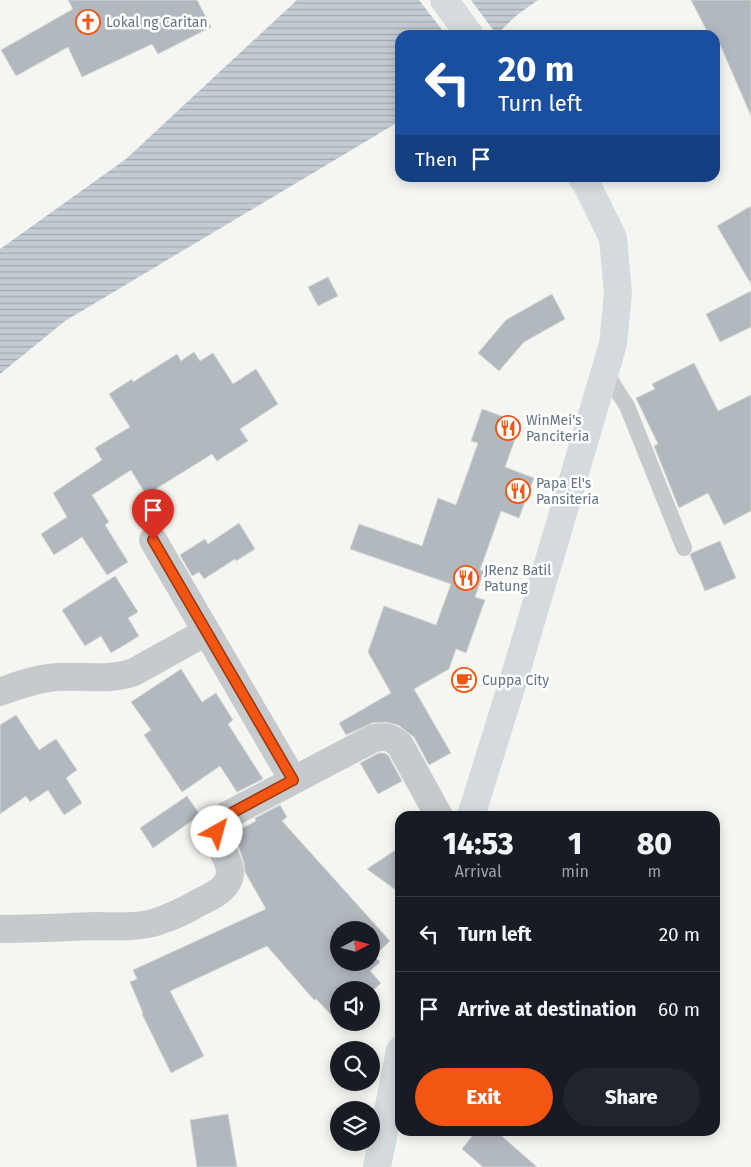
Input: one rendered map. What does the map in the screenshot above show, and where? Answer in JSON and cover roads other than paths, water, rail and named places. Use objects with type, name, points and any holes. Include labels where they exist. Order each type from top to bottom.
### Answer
[{"type":"highway","points":[[444,0],[466,30]]},
{"type":"highway","points":[[472,811],[519,662],[613,344],[618,294],[613,238],[585,182]]},
{"type":"highway","points":[[377,1167],[395,1075]]},
{"type":"street","points":[[153,540],[293,780]]},
{"type":"street","points":[[0,692],[19,684],[49,678],[108,678],[127,675],[206,632]]},
{"type":"street","points":[[0,929],[133,926],[155,922],[182,912],[214,895],[226,885],[230,877],[230,869],[217,832],[224,817],[374,738],[384,736],[392,738],[400,745],[436,811]]},
{"type":"lane","points":[[605,372],[627,406],[684,548]]},
{"type":"place","name":"Lokal ng Caritan","points":[[88,22]]},
{"type":"place","name":"WinMei's Panciteria","points":[[508,428]]},
{"type":"place","name":"Papa El's Pansiteria","points":[[518,491]]},
{"type":"place","name":"JRenz Batil Patung","points":[[466,578]]},
{"type":"place","name":"Cuppa City","points":[[464,680]]}]
